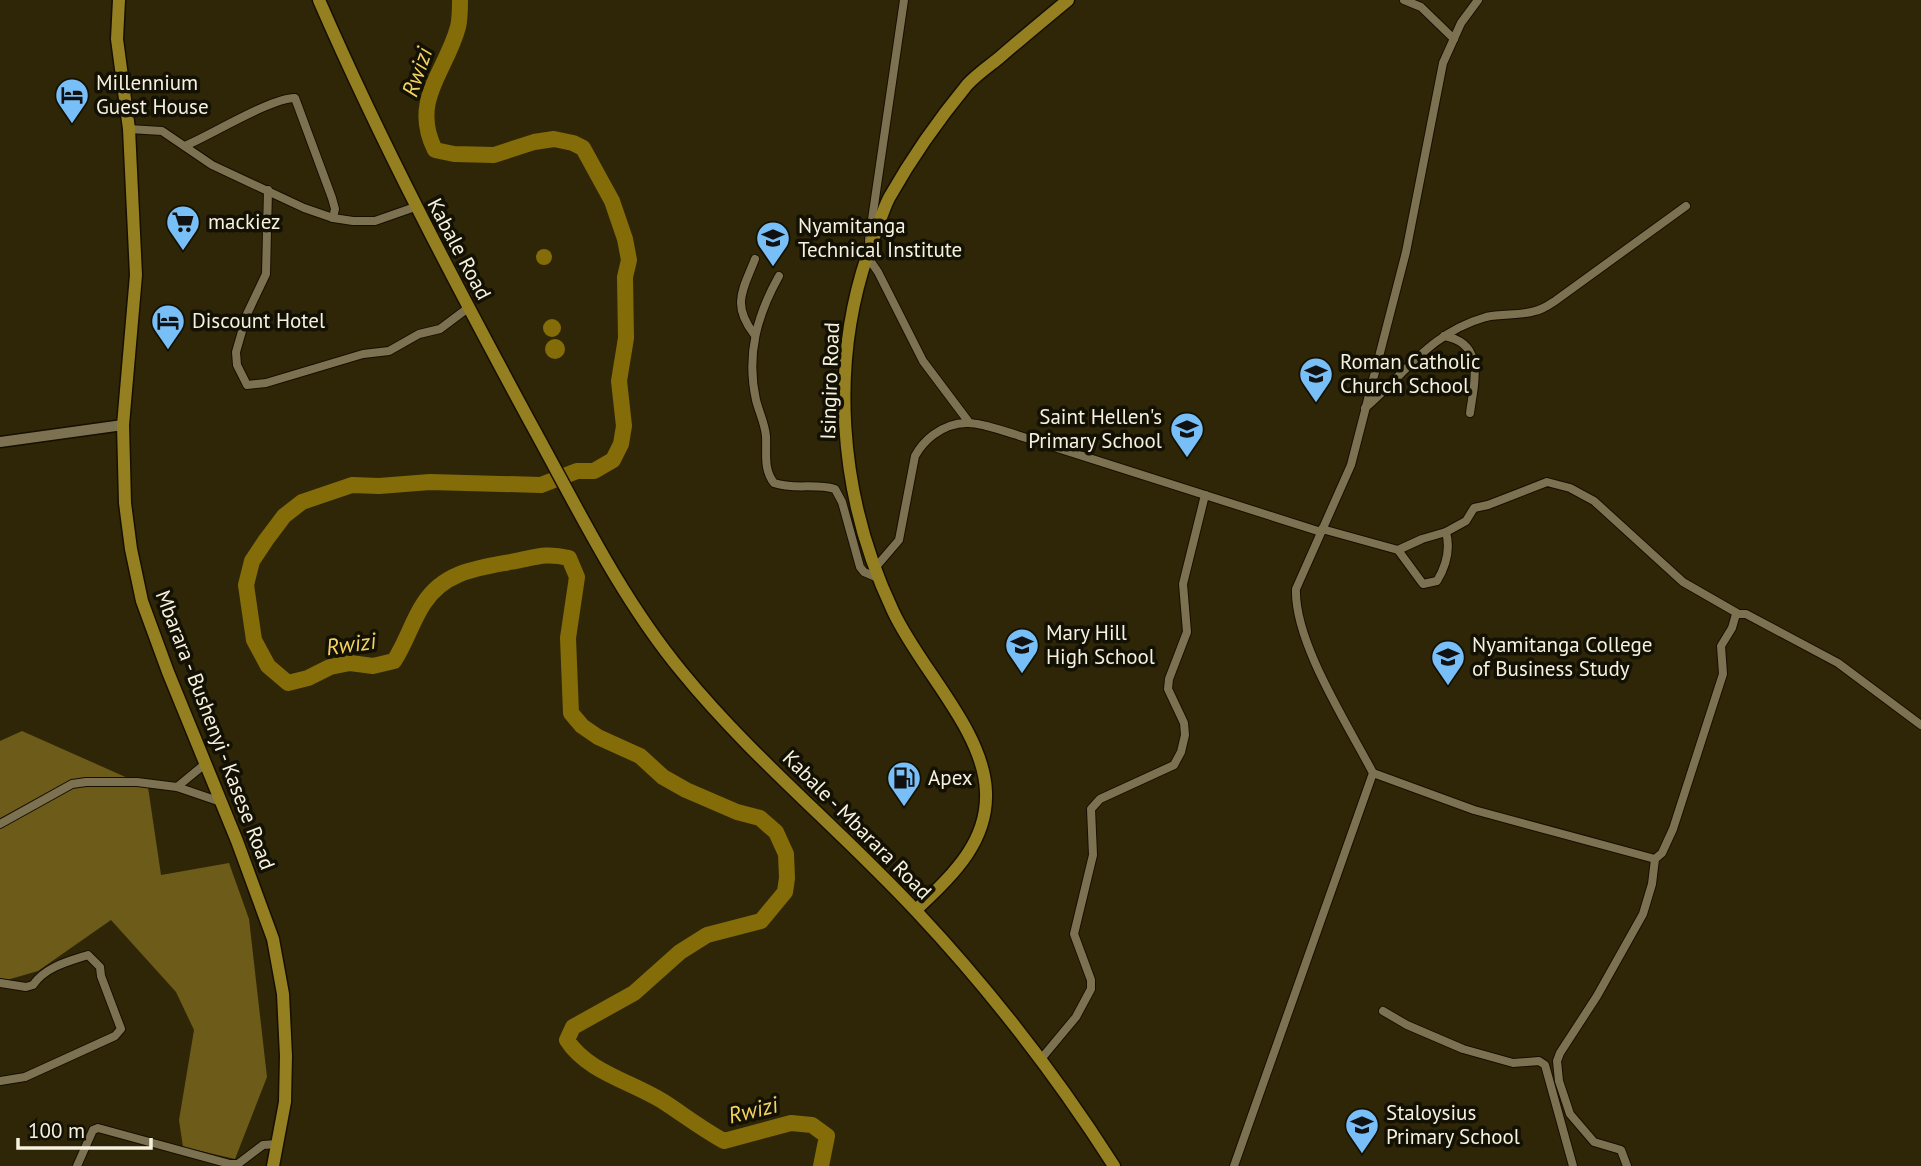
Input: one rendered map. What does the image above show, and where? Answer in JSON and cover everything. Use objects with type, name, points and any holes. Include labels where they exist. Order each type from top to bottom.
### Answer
[{"type":"main road","name":"Mbarara - Bushenyi - Kasese Road","points":[[113,0],[113,50],[129,129],[136,275],[123,425],[125,503],[131,549],[142,601],[168,672],[267,920],[283,994],[285,1102],[272,1166]]},
{"type":"main road","name":"Mbarara - Bushenyi - Kasese Road","points":[[119,0],[117,39],[123,95]]},
{"type":"main road","name":"Kabale Road","points":[[319,0],[415,207],[578,509]]},
{"type":"main road","name":"Isingiro Road","points":[[916,910],[955,873],[969,855],[984,818],[986,792],[981,765],[970,734],[919,659],[894,614],[876,573],[860,522],[850,478],[844,428],[845,376],[852,311],[867,256],[888,200],[923,146],[969,83],[1068,0]]},
{"type":"main road","name":"Kabale - Mbarara Road","points":[[578,509],[631,601],[681,670],[725,722],[916,910],[1041,1059],[1114,1166]]},
{"type":"street","points":[[904,0],[867,256],[878,272],[923,361],[968,421]]},
{"type":"street","points":[[1404,0],[1421,7],[1454,39]]},
{"type":"street","points":[[1478,0],[1461,23],[1443,63],[1406,252],[1350,466],[1296,589],[1295,607],[1310,653],[1373,774],[1474,810],[1655,859]]},
{"type":"street","points":[[185,146],[265,107],[295,97],[332,198],[335,209],[333,218]]},
{"type":"street","points":[[129,129],[162,131],[212,166],[304,208],[333,218],[375,221],[415,207]]},
{"type":"street","points":[[268,190],[266,274],[247,314],[236,352],[242,377],[247,385],[266,383],[363,354],[389,351],[419,334],[440,329],[468,308]]},
{"type":"street","points":[[1365,408],[1384,392],[1421,352],[1444,335],[1488,317],[1537,311],[1555,301],[1686,206]]},
{"type":"street","points":[[754,334],[741,311],[740,298],[755,259]]},
{"type":"street","points":[[779,276],[767,297],[754,334],[751,361],[756,399],[766,435],[766,467],[774,483],[835,489],[842,502],[860,567],[864,572],[876,573],[899,540],[915,456],[919,448],[945,426],[968,421],[1205,495],[1398,550],[1423,584],[1437,581],[1443,571],[1448,554],[1446,532]]},
{"type":"street","points":[[1444,335],[1464,344],[1473,355],[1476,367],[1470,413]]},
{"type":"street","points":[[0,442],[123,425]]},
{"type":"street","points":[[1398,550],[1446,532],[1466,521],[1474,508],[1547,482],[1570,488],[1594,501],[1683,582],[1737,613],[1745,614],[1802,642],[1838,663],[1921,725]]},
{"type":"street","points":[[1041,1059],[1076,1017],[1091,989],[1091,980],[1074,934],[1093,855],[1091,809],[1100,799],[1174,765],[1181,752],[1185,735],[1184,723],[1168,689],[1169,679],[1187,632],[1183,584],[1205,495]]},
{"type":"street","points":[[1627,1166],[1621,1150],[1594,1142],[1570,1114],[1559,1081],[1558,1061],[1560,1053],[1597,996],[1643,914],[1652,884],[1655,859],[1662,853],[1673,829],[1723,674],[1721,646],[1737,613]]},
{"type":"street","points":[[177,787],[205,764]]},
{"type":"street","points":[[1234,1166],[1373,774]]},
{"type":"street","points":[[0,824],[72,784],[137,782],[177,787],[221,802]]},
{"type":"street","points":[[0,983],[26,987],[33,985],[39,976],[72,958],[88,954],[100,967],[121,1029],[115,1036],[35,1073],[0,1081]]},
{"type":"street","points":[[1382,1011],[1463,1049],[1513,1063],[1539,1061],[1545,1065],[1573,1166]]},
{"type":"street","points":[[77,1166],[93,1130],[98,1128],[230,1164],[238,1164],[263,1145],[277,1144]]},
{"type":"shaded area","points":[[544,249],[552,257],[544,265],[536,257]]},
{"type":"shaded area","points":[[552,319],[558,322],[561,328],[558,334],[552,337],[546,334],[543,328],[546,322]]},
{"type":"shaded area","points":[[555,339],[562,342],[565,349],[562,356],[555,359],[548,356],[545,349],[548,342]]},
{"type":"shaded area","points":[[22,731],[148,787],[161,875],[229,863],[249,919],[267,1077],[235,1159],[183,1147],[179,1120],[194,1030],[176,992],[111,920],[38,971],[0,982],[0,741]]},
{"type":"waterway","name":"Rwizi","points":[[460,0],[460,17],[453,43],[428,101],[428,132],[435,150],[454,154],[494,155],[534,142],[554,139],[583,148],[612,201],[629,260],[625,277],[626,338],[619,381],[624,426],[621,444],[613,460],[594,471],[577,471],[541,485],[430,482],[352,485],[302,502],[284,516],[252,561],[246,585],[254,640],[268,666],[288,683],[308,678],[330,667],[350,663],[373,666],[394,661],[424,603],[441,584],[451,578],[474,569],[539,556],[569,558],[577,577],[568,638],[571,713],[582,726],[598,737],[640,756],[663,777],[686,790],[737,812],[760,818],[776,832],[786,854],[787,878],[785,892],[761,921],[707,935],[680,952],[634,993],[573,1027],[567,1040],[576,1051],[598,1068],[652,1095],[724,1141],[791,1123],[812,1125],[827,1136],[821,1166]]},
{"type":"place","name":"Millennium Guest House","points":[[72,125]]},
{"type":"place","name":"mackiez","points":[[183,252]]},
{"type":"place","name":"Nyamitanga Technical Institute","points":[[773,268]]},
{"type":"place","name":"Discount Hotel","points":[[168,351]]},
{"type":"place","name":"Roman Catholic Church School","points":[[1316,404]]},
{"type":"place","name":"Saint Hellen's Primary School","points":[[1187,459]]},
{"type":"place","name":"Mary Hill High School","points":[[1022,675]]},
{"type":"place","name":"Nyamitanga College of Business Study","points":[[1448,687]]},
{"type":"place","name":"Apex","points":[[904,808]]},
{"type":"place","name":"Staloysius Primary School","points":[[1362,1155]]}]
